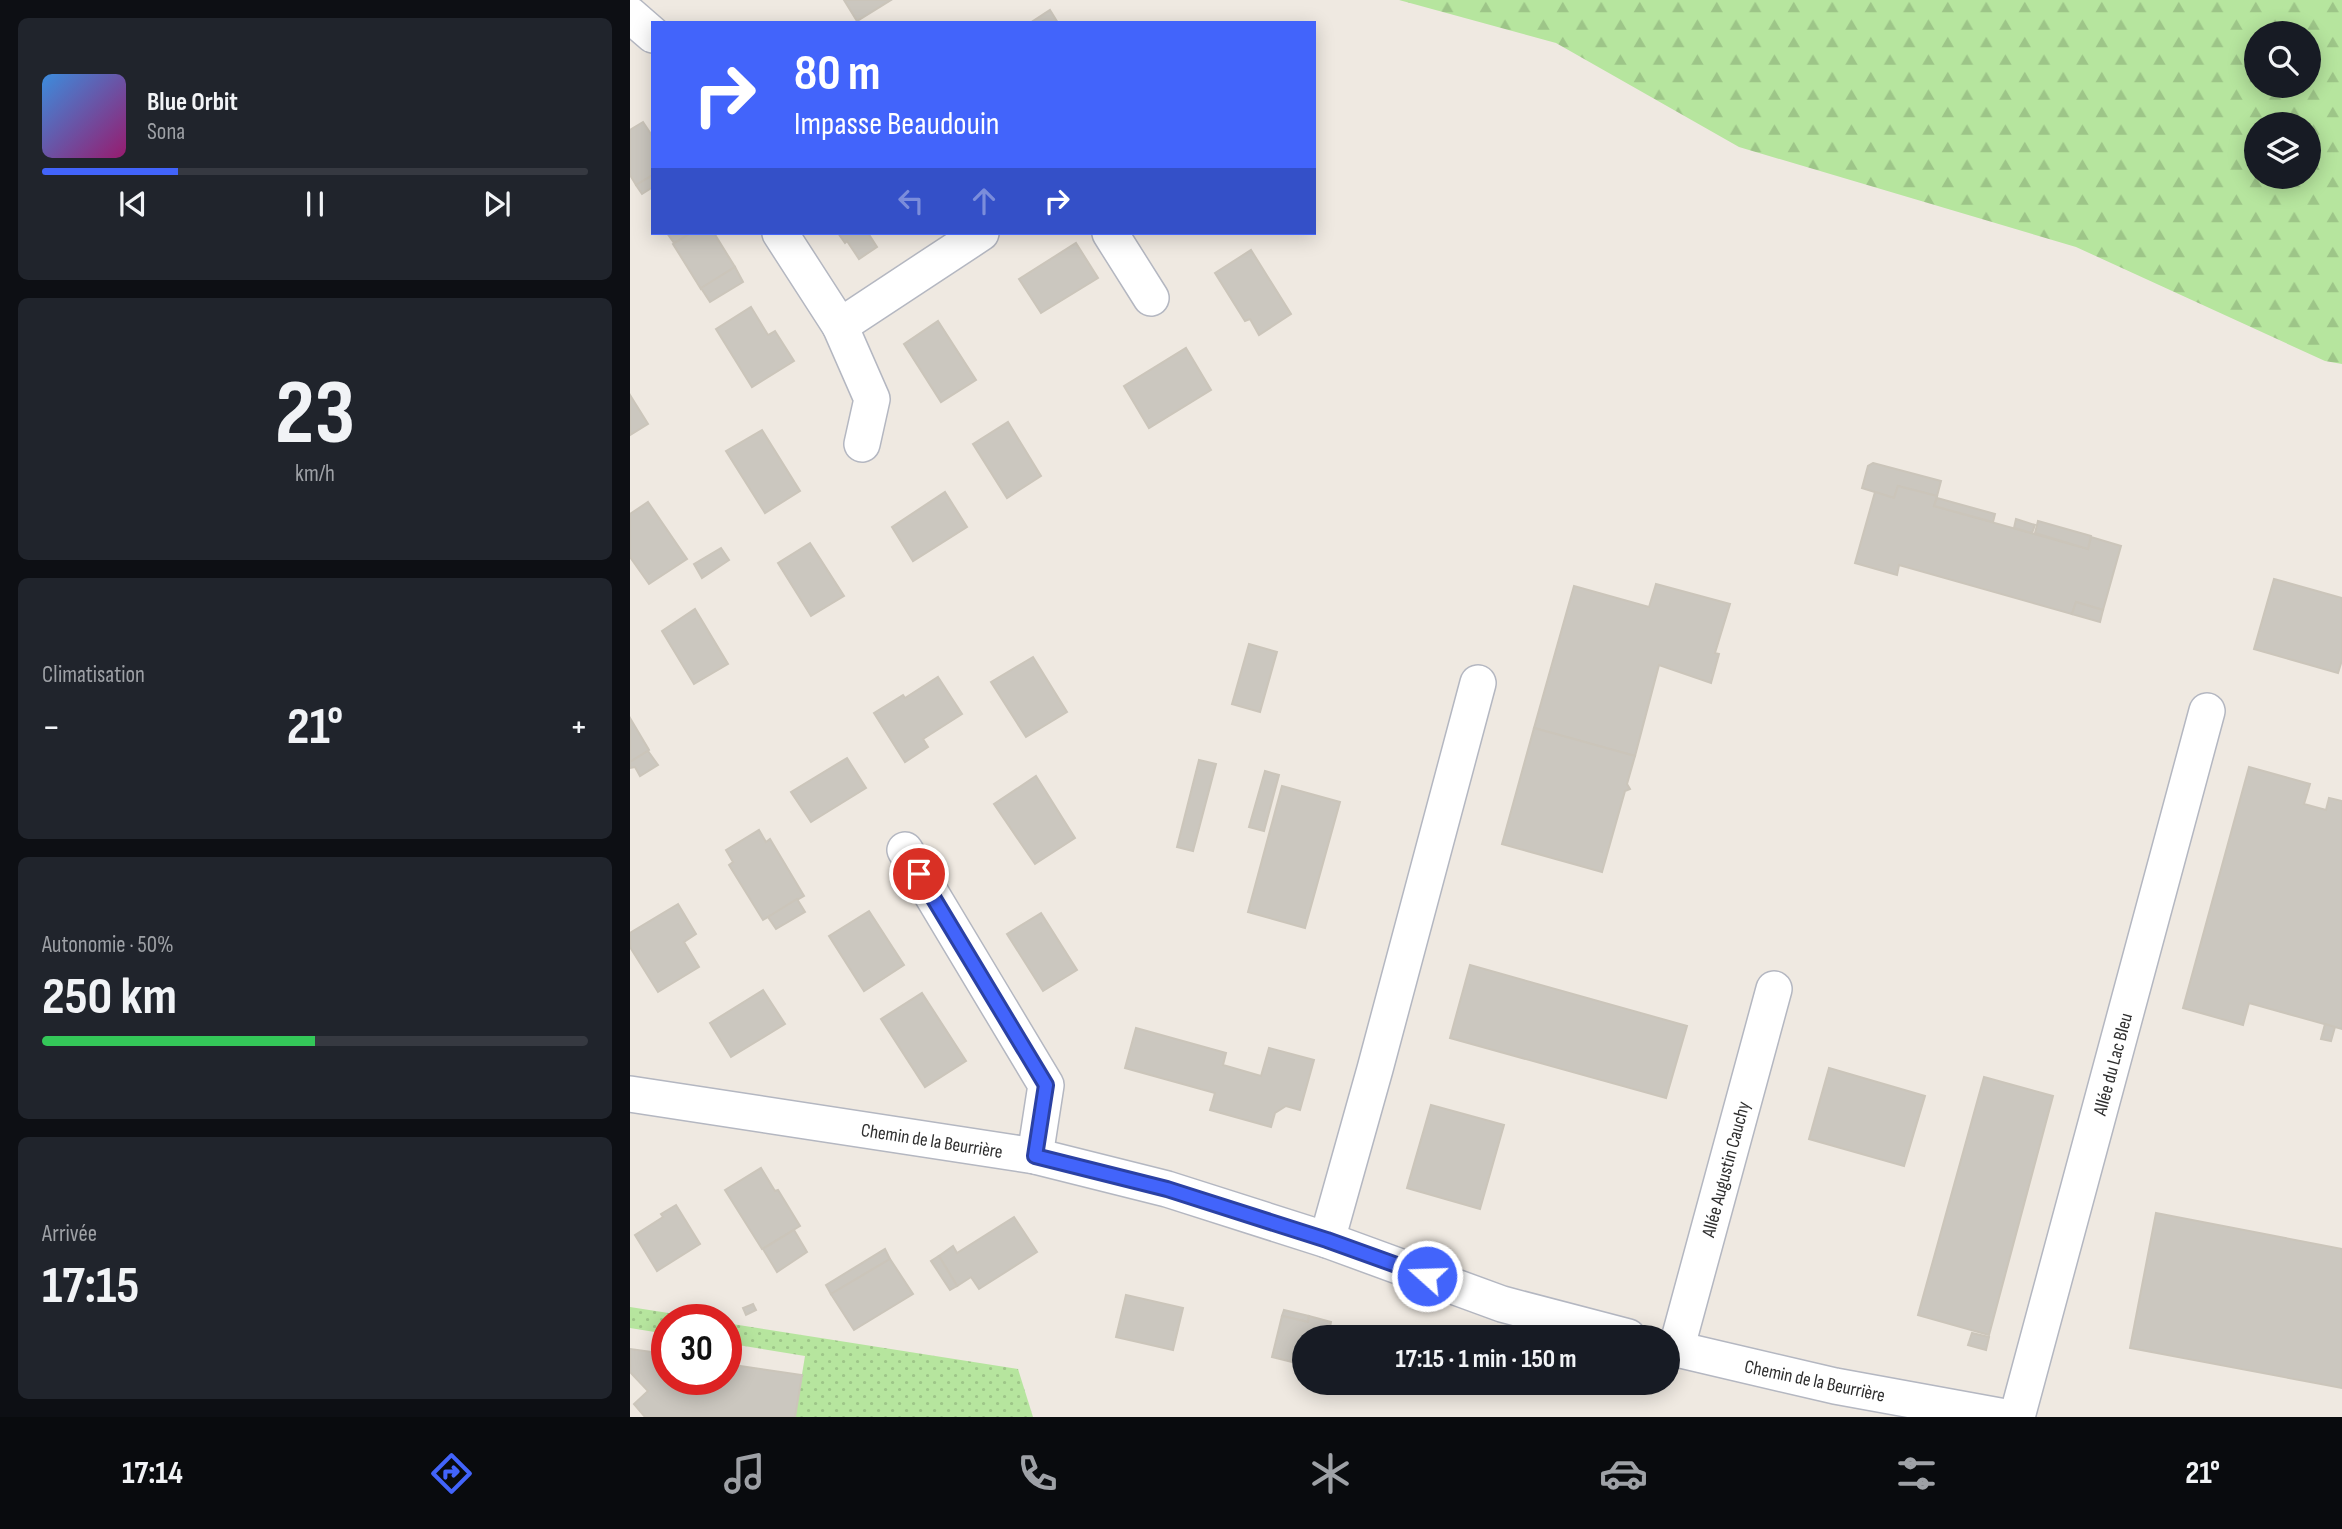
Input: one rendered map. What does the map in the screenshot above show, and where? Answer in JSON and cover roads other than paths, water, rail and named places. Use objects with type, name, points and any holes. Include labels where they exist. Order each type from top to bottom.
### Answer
[{"type":"street","points":[[630,15],[651,33]]},
{"type":"street","points":[[781,235],[839,326],[872,398],[862,444]]},
{"type":"street","points":[[839,326],[978,235]]},
{"type":"street","points":[[1111,235],[1151,298]]},
{"type":"street","points":[[1327,1240],[1478,683]]},
{"type":"street","name":"Allée du Lac Bleu","points":[[2017,1417],[2207,711]]},
{"type":"street","points":[[905,850],[1046,1085],[1035,1156]]},
{"type":"street","name":"Allée Augustin Cauchy","points":[[1679,1325],[1774,989]]},
{"type":"street","name":"Chemin de la Beurrière","points":[[630,1094],[1035,1156],[1167,1189],[1327,1240],[1502,1304],[1582,1325]]},
{"type":"street","name":"Chemin de la Beurrière","points":[[1680,1351],[1835,1386],[2005,1417]]}]
